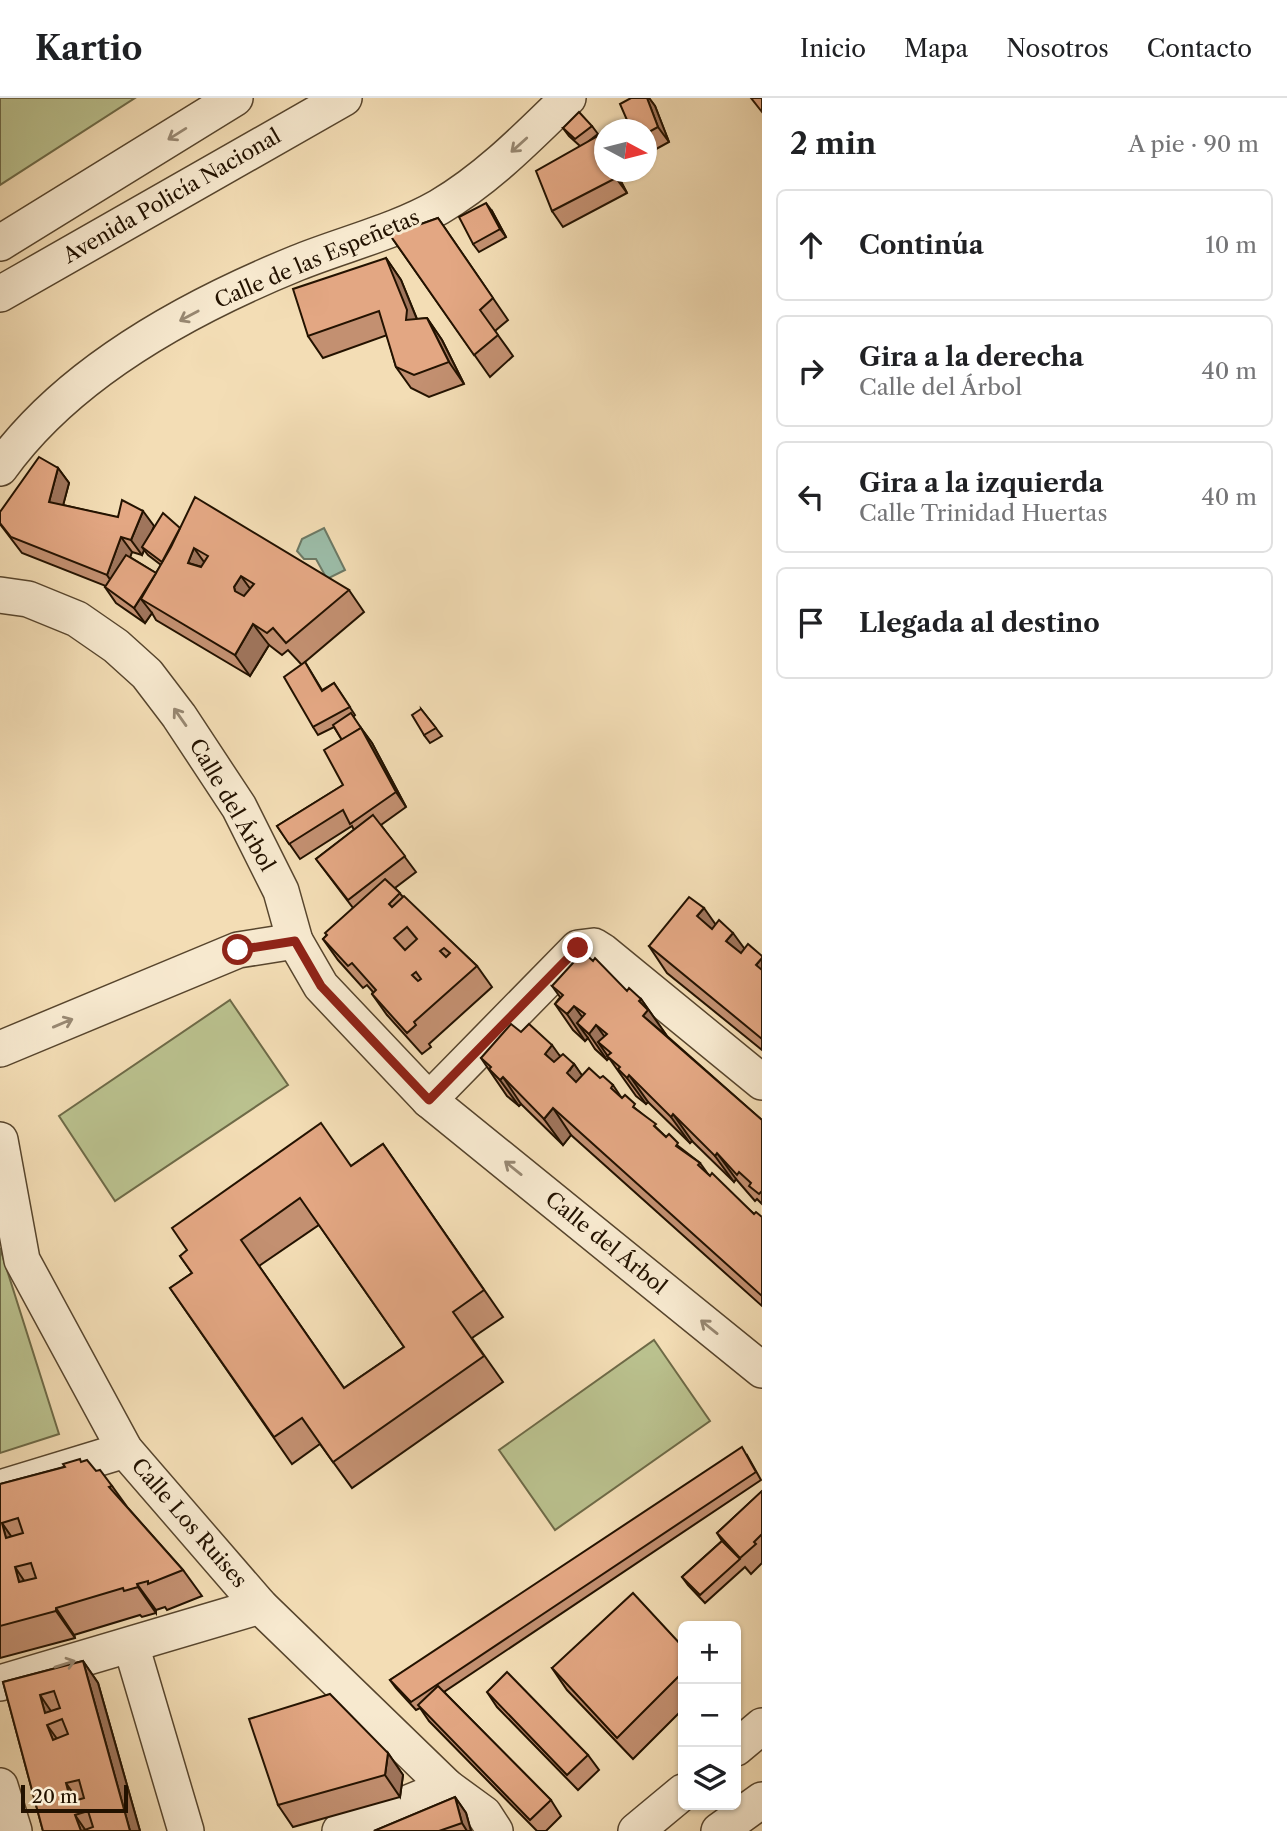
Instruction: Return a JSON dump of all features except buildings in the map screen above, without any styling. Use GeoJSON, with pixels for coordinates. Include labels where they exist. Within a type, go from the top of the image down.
{"type":"FeatureCollection","features":[{"type":"Feature","properties":{"kind":"street"},"geometry":{"type":"LineString","coordinates":[[0,243],[235,98]]}},
{"type":"Feature","properties":{"kind":"street","name":"Avenida Policía Nacional"},"geometry":{"type":"LineString","coordinates":[[0,294],[344,98]]}},
{"type":"Feature","properties":{"kind":"street","name":"Calle de las Espeñetas"},"geometry":{"type":"LineString","coordinates":[[0,468],[56,404],[98,371],[157,333],[230,294],[295,264],[404,224],[438,207],[483,176],[568,98]]}},
{"type":"Feature","properties":{"kind":"street","name":"Calle del Árbol"},"geometry":{"type":"LineString","coordinates":[[0,595],[28,599],[78,619],[116,646],[147,674],[179,716],[239,807],[281,891],[295,941],[321,986],[429,1100],[762,1370]]}},
{"type":"Feature","properties":{"kind":"street"},"geometry":{"type":"LineString","coordinates":[[0,1049],[238,950],[295,941]]}},
{"type":"Feature","properties":{"kind":"street"},"geometry":{"type":"LineString","coordinates":[[429,1100],[578,948],[587,946],[602,950],[762,1082]]}},
{"type":"Feature","properties":{"kind":"street","name":"Calle Los Ruises"},"geometry":{"type":"LineString","coordinates":[[0,1140],[22,1260],[125,1450],[260,1606],[447,1787],[484,1814],[495,1831]]}},
{"type":"Feature","properties":{"kind":"street"},"geometry":{"type":"LineString","coordinates":[[0,1488],[125,1450]]}},
{"type":"Feature","properties":{"kind":"street"},"geometry":{"type":"LineString","coordinates":[[0,1683],[260,1606]]}},
{"type":"Feature","properties":{"kind":"street"},"geometry":{"type":"LineString","coordinates":[[131,1644],[186,1831]]}},
{"type":"Feature","properties":{"kind":"street"},"geometry":{"type":"LineString","coordinates":[[737,1747],[762,1726]]}},
{"type":"Feature","properties":{"kind":"street"},"geometry":{"type":"LineString","coordinates":[[0,1786],[14,1831]]}},
{"type":"Feature","properties":{"kind":"street"},"geometry":{"type":"LineString","coordinates":[[340,1831],[447,1787]]}},
{"type":"Feature","properties":{"kind":"street"},"geometry":{"type":"LineString","coordinates":[[636,1831],[678,1796]]}},
{"type":"Feature","properties":{"kind":"shaded area"},"geometry":{"type":"Polygon","coordinates":[[[0,98],[135,98],[0,185],[0,98]]]}},
{"type":"Feature","properties":{"kind":"shaded area"},"geometry":{"type":"Polygon","coordinates":[[[324,528],[345,570],[327,579],[316,559],[304,559],[297,551],[302,539],[324,528]]]}},
{"type":"Feature","properties":{"kind":"shaded area"},"geometry":{"type":"Polygon","coordinates":[[[230,1000],[288,1085],[115,1201],[59,1116],[230,1000]]]}},
{"type":"Feature","properties":{"kind":"shaded area"},"geometry":{"type":"Polygon","coordinates":[[[0,1248],[59,1434],[0,1453],[0,1248]]]}},
{"type":"Feature","properties":{"kind":"shaded area"},"geometry":{"type":"Polygon","coordinates":[[[654,1340],[710,1421],[555,1530],[499,1450],[654,1340]]]}},
{"type":"Feature","properties":{"kind":"route"},"geometry":{"type":"LineString","coordinates":[[238,950],[295,941],[321,986],[429,1100],[578,948]]}}]}
